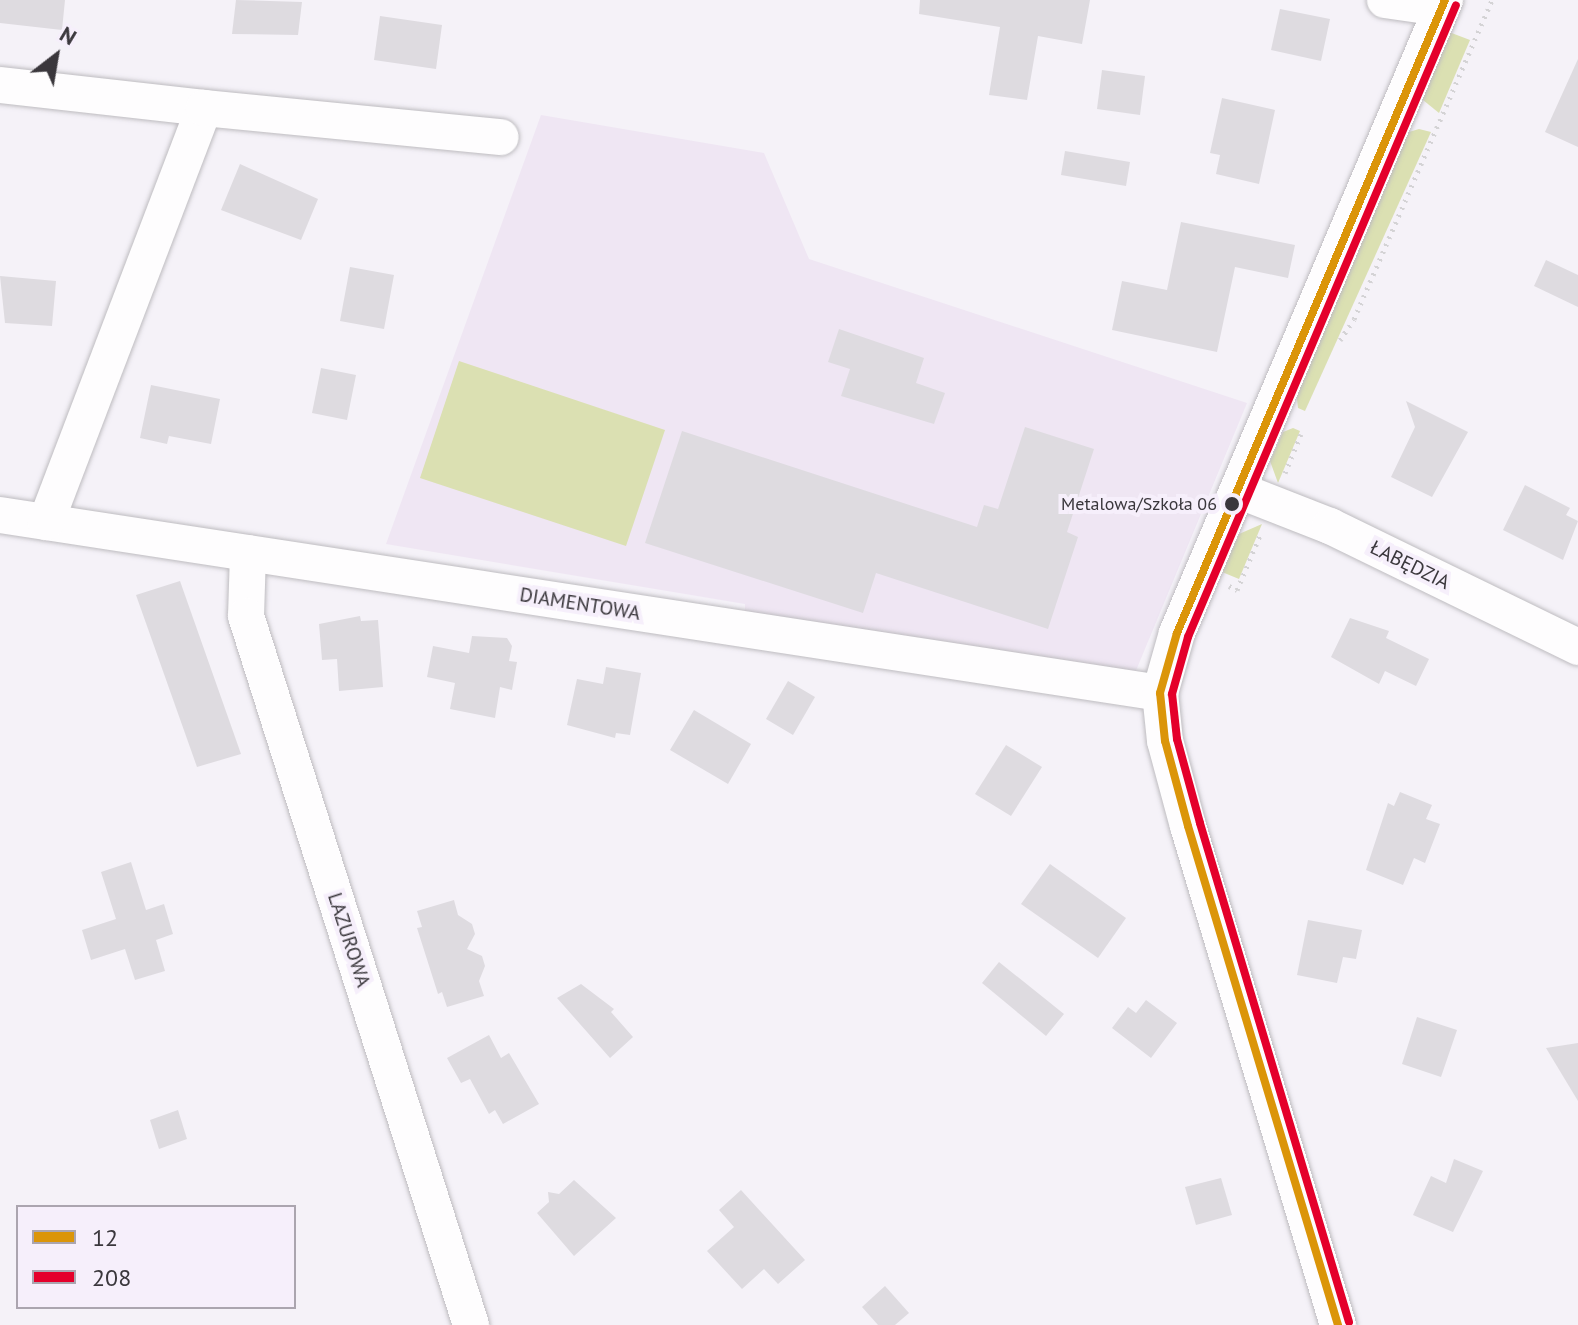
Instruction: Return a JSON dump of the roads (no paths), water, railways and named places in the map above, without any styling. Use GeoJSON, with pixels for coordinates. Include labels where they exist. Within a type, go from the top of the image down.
{"type":"FeatureCollection","features":[{"type":"Feature","properties":{"kind":"street"},"geometry":{"type":"LineString","coordinates":[[1338,1325],[1188,826],[1165,741],[1160,693],[1177,633],[1443,4],[1385,0]]}},
{"type":"Feature","properties":{"kind":"street"},"geometry":{"type":"LineString","coordinates":[[0,85],[501,137]]}},
{"type":"Feature","properties":{"kind":"street"},"geometry":{"type":"LineString","coordinates":[[46,522],[204,108]]}},
{"type":"Feature","properties":{"kind":"street","name":"ŁABĘDZIA"},"geometry":{"type":"LineString","coordinates":[[1238,490],[1330,526],[1578,647]]}},
{"type":"Feature","properties":{"kind":"street","name":"DIAMENTOWA"},"geometry":{"type":"LineString","coordinates":[[0,515],[1160,693]]}},
{"type":"Feature","properties":{"kind":"street","name":"LAZUROWA"},"geometry":{"type":"LineString","coordinates":[[248,553],[246,616],[471,1325]]}},
{"type":"Feature","properties":{"kind":"place","name":"Metalowa/Szkoła 06"},"geometry":{"type":"Point","coordinates":[1232,504]}}]}
